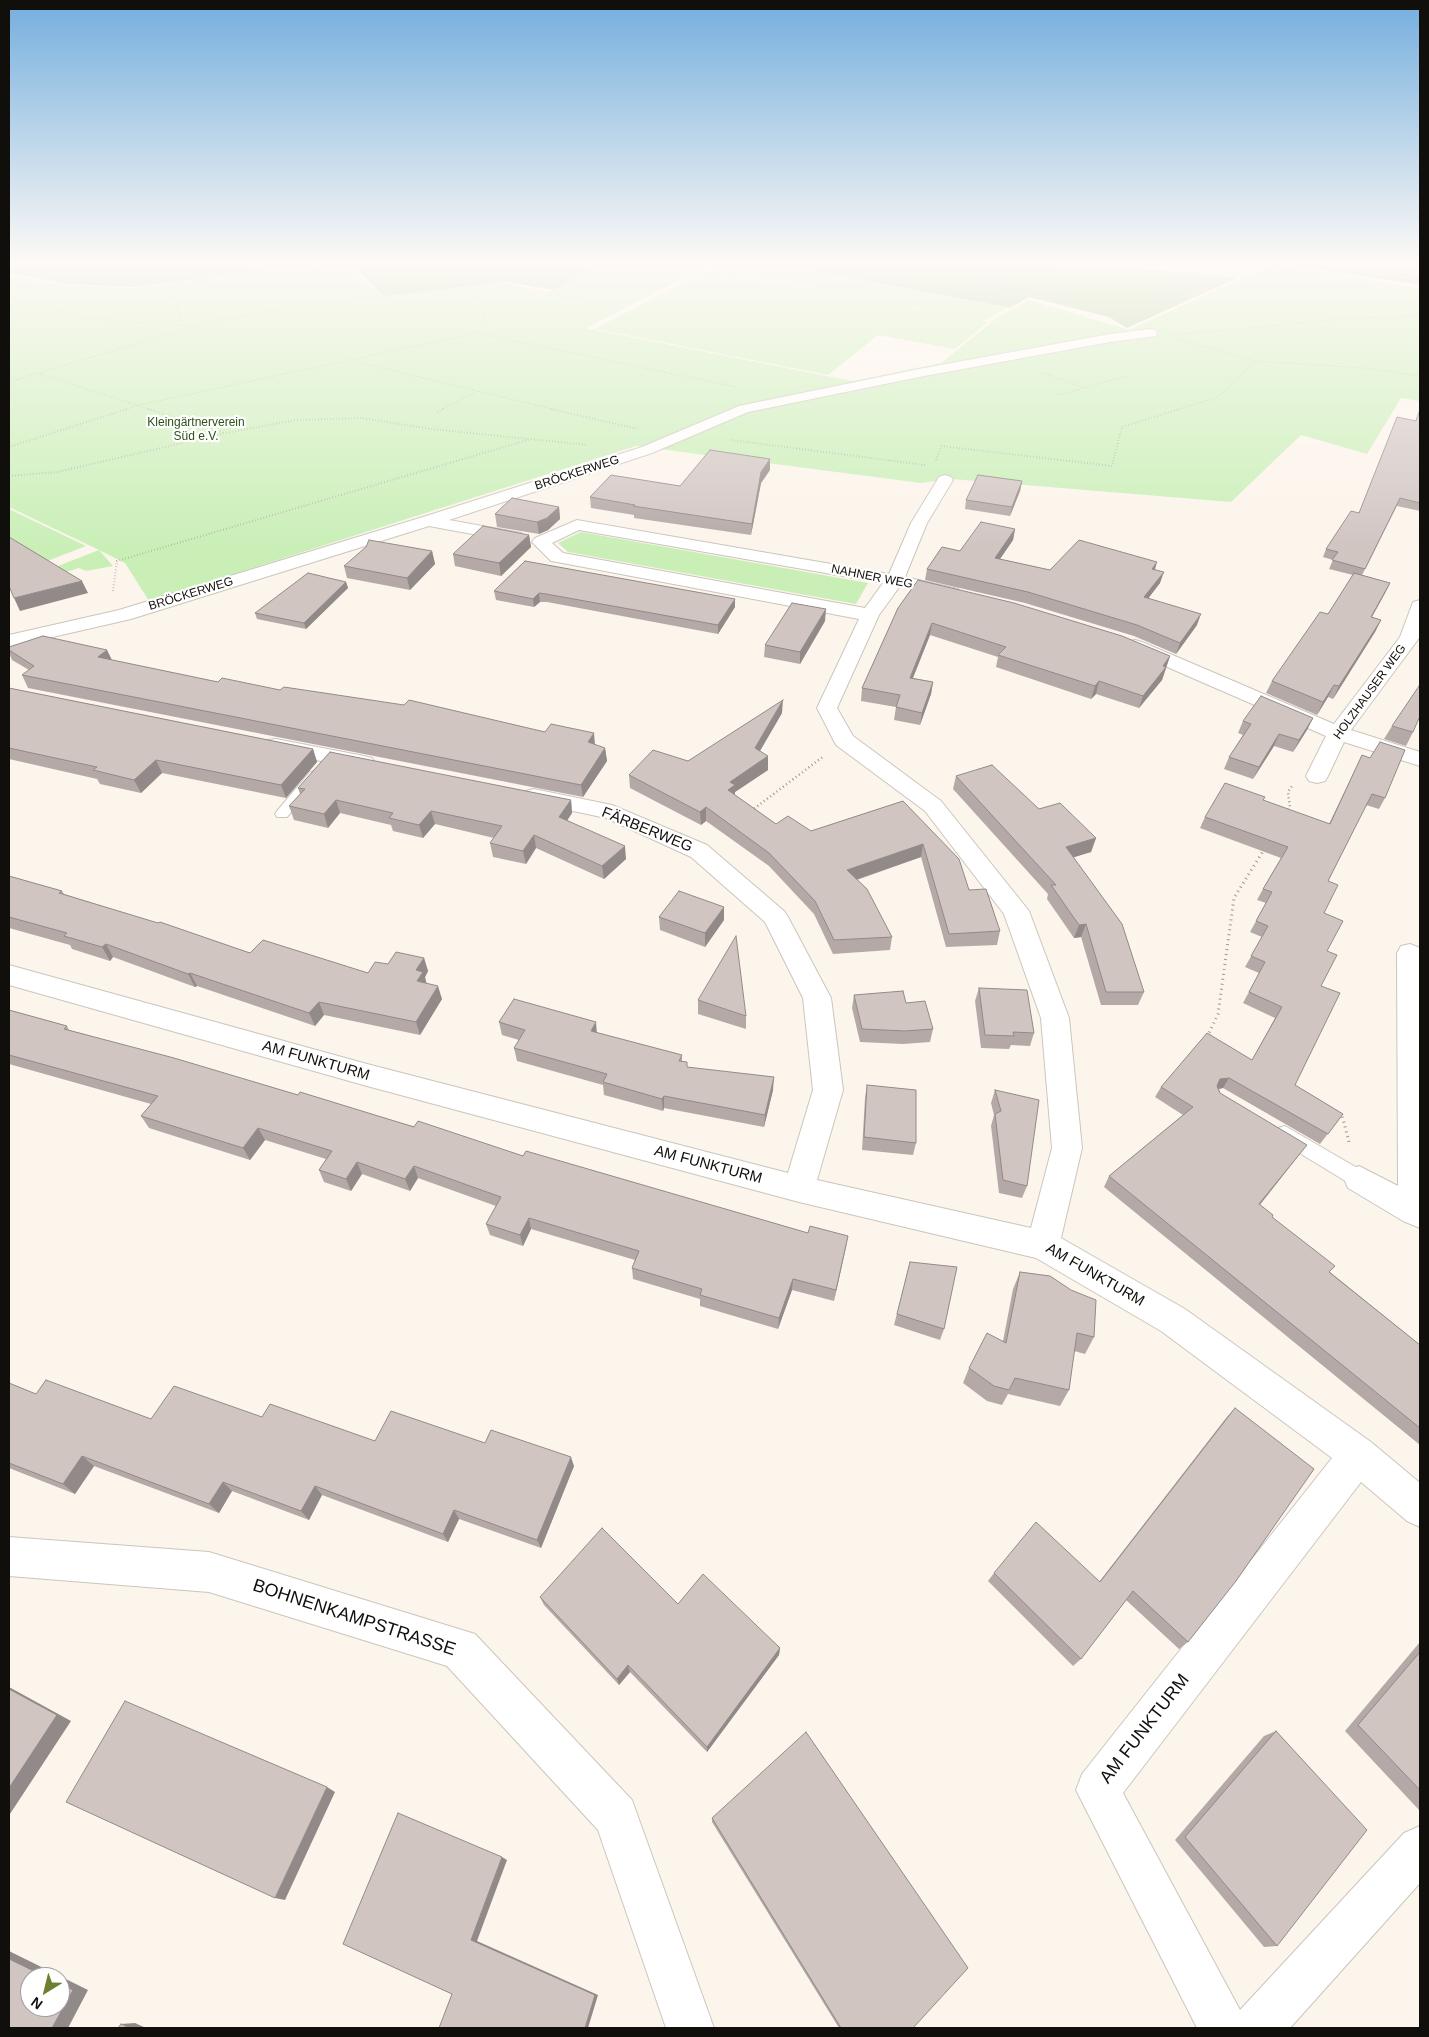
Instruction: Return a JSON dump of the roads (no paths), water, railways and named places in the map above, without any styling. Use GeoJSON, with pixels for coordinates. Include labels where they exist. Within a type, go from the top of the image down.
{"type":"FeatureCollection","features":[{"type":"Feature","properties":{"kind":"street","name":"BRÖCKERWEG"},"geometry":{"type":"LineString","coordinates":[[9,641],[124,615],[429,521],[647,450],[744,409],[999,358]]}},
{"type":"Feature","properties":{"kind":"street"},"geometry":{"type":"LineString","coordinates":[[939,473],[895,580],[870,615],[826,708],[844,740],[933,806],[1016,911],[1055,1018],[1067,1148],[1043,1245]]}},
{"type":"Feature","properties":{"kind":"street"},"geometry":{"type":"LineString","coordinates":[[429,521],[541,542],[557,558],[870,615]]}},
{"type":"Feature","properties":{"kind":"street","name":"NAHNER WEG"},"geometry":{"type":"LineString","coordinates":[[541,542],[577,525],[895,580],[970,598]]}},
{"type":"Feature","properties":{"kind":"street","name":"HOLZHAUSER WEG"},"geometry":{"type":"LineString","coordinates":[[1316,776],[1338,733],[1409,638],[1420,606]]}},
{"type":"Feature","properties":{"kind":"street"},"geometry":{"type":"LineString","coordinates":[[1117,639],[1338,733],[1420,759]]}},
{"type":"Feature","properties":{"kind":"street"},"geometry":{"type":"LineString","coordinates":[[253,740],[390,768]]}},
{"type":"Feature","properties":{"kind":"street","name":"FÄRBERWEG"},"geometry":{"type":"LineString","coordinates":[[515,793],[612,812],[699,851],[775,917],[817,998],[828,1090],[798,1189]]}},
{"type":"Feature","properties":{"kind":"street"},"geometry":{"type":"LineString","coordinates":[[1410,953],[1417,1212]]}},
{"type":"Feature","properties":{"kind":"street","name":"AM FUNKTURM"},"geometry":{"type":"LineString","coordinates":[[9,975],[377,1078],[798,1189],[1043,1245],[1173,1320],[1358,1455],[1420,1508]]}},
{"type":"Feature","properties":{"kind":"street"},"geometry":{"type":"LineString","coordinates":[[1359,1179],[1417,1212]]}},
{"type":"Feature","properties":{"kind":"street","name":"AM FUNKTURM"},"geometry":{"type":"LineString","coordinates":[[1224,2028],[1098,1790],[1358,1455]]}},
{"type":"Feature","properties":{"kind":"street","name":"BOHNENKAMPSTRASSE"},"geometry":{"type":"LineString","coordinates":[[9,1556],[209,1572],[460,1649],[616,1816],[690,2028]]}},
{"type":"Feature","properties":{"kind":"street"},"geometry":{"type":"LineString","coordinates":[[1258,2028],[1420,1849]]}},
{"type":"Feature","properties":{"kind":"lane"},"geometry":{"type":"LineString","coordinates":[[282,814],[332,756]]}},
{"type":"Feature","properties":{"kind":"lane"},"geometry":{"type":"LineString","coordinates":[[1265,1123],[1359,1179]]}},
{"type":"Feature","properties":{"kind":"park label","name":"Kleingärtnerverein Süd e.V."},"geometry":{"type":"Point","coordinates":[196,430]}}]}
